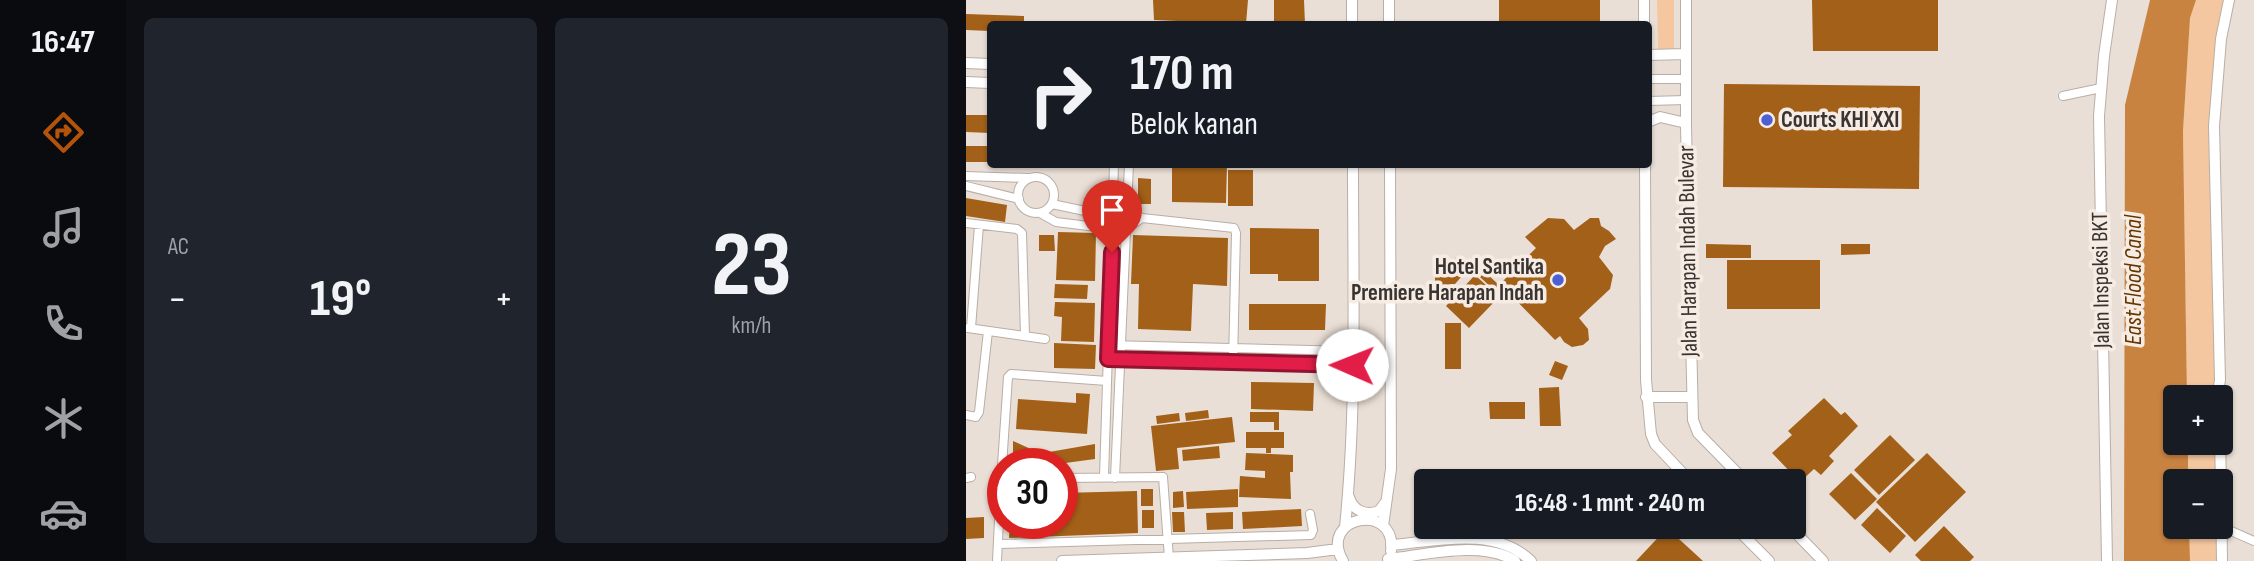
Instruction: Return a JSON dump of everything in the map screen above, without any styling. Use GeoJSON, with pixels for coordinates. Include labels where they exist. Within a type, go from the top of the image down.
{"type":"FeatureCollection","features":[{"type":"Feature","properties":{"kind":"street"},"geometry":{"type":"LineString","coordinates":[[1352,0],[1352,21]]}},
{"type":"Feature","properties":{"kind":"street"},"geometry":{"type":"LineString","coordinates":[[1389,0],[1389,21]]}},
{"type":"Feature","properties":{"kind":"street"},"geometry":{"type":"LineString","coordinates":[[1644,0],[1644,21]]}},
{"type":"Feature","properties":{"kind":"street","name":"Jalan Harapan Indah Bulevar"},"geometry":{"type":"LineString","coordinates":[[1686,0],[1687,397],[1698,433],[1733,469]]}},
{"type":"Feature","properties":{"kind":"street","name":"Jalan Inspeksi BKT"},"geometry":{"type":"LineString","coordinates":[[2107,561],[2099,116],[2112,0]]}},
{"type":"Feature","properties":{"kind":"street"},"geometry":{"type":"LineString","coordinates":[[2219,385],[2214,126],[2221,39],[2229,0]]}},
{"type":"Feature","properties":{"kind":"street"},"geometry":{"type":"LineString","coordinates":[[1652,55],[1686,54]]}},
{"type":"Feature","properties":{"kind":"street"},"geometry":{"type":"LineString","coordinates":[[966,63],[987,64]]}},
{"type":"Feature","properties":{"kind":"street"},"geometry":{"type":"LineString","coordinates":[[1652,79],[1686,79]]}},
{"type":"Feature","properties":{"kind":"street"},"geometry":{"type":"LineString","coordinates":[[966,82],[987,83]]}},
{"type":"Feature","properties":{"kind":"street"},"geometry":{"type":"LineString","coordinates":[[2063,96],[2101,88]]}},
{"type":"Feature","properties":{"kind":"street"},"geometry":{"type":"LineString","coordinates":[[1652,101],[1686,100]]}},
{"type":"Feature","properties":{"kind":"street"},"geometry":{"type":"LineString","coordinates":[[1652,120],[1660,117],[1686,123]]}},
{"type":"Feature","properties":{"kind":"street"},"geometry":{"type":"LineString","coordinates":[[1104,477],[1114,168]]}},
{"type":"Feature","properties":{"kind":"street"},"geometry":{"type":"LineString","coordinates":[[1115,478],[1129,168]]}},
{"type":"Feature","properties":{"kind":"street"},"geometry":{"type":"LineString","coordinates":[[1342,561],[1338,549],[1339,537],[1345,527],[1348,493],[1352,365],[1353,168]]}},
{"type":"Feature","properties":{"kind":"street"},"geometry":{"type":"LineString","coordinates":[[1383,526],[1391,469],[1390,168]]}},
{"type":"Feature","properties":{"kind":"street","name":"Jalan Harapan Indah Bulevar"},"geometry":{"type":"LineString","coordinates":[[1644,168],[1646,397],[1655,444],[1679,469]]}},
{"type":"Feature","properties":{"kind":"street"},"geometry":{"type":"LineString","coordinates":[[966,176],[1044,179],[1054,190],[1052,204],[1040,213]]}},
{"type":"Feature","properties":{"kind":"street"},"geometry":{"type":"LineString","coordinates":[[1031,178],[1021,186],[1019,199],[1027,211],[1040,213],[1056,222],[1126,229],[1142,218]]}},
{"type":"Feature","properties":{"kind":"street"},"geometry":{"type":"LineString","coordinates":[[966,186],[1019,199]]}},
{"type":"Feature","properties":{"kind":"street"},"geometry":{"type":"LineString","coordinates":[[1052,204],[1074,209],[1127,211],[1142,218],[1236,230],[1233,362]]}},
{"type":"Feature","properties":{"kind":"street"},"geometry":{"type":"LineString","coordinates":[[966,223],[1017,229],[1022,233],[1026,335]]}},
{"type":"Feature","properties":{"kind":"street"},"geometry":{"type":"LineString","coordinates":[[979,225],[968,328],[1045,339]]}},
{"type":"Feature","properties":{"kind":"street"},"geometry":{"type":"LineString","coordinates":[[966,415],[976,416],[979,412],[988,331]]}},
{"type":"Feature","properties":{"kind":"street"},"geometry":{"type":"LineString","coordinates":[[1108,345],[1352,351]]}},
{"type":"Feature","properties":{"kind":"street"},"geometry":{"type":"LineString","coordinates":[[1108,359],[1352,365]]}},
{"type":"Feature","properties":{"kind":"street"},"geometry":{"type":"LineString","coordinates":[[1004,448],[1008,377],[1011,374],[1107,381]]}},
{"type":"Feature","properties":{"kind":"street"},"geometry":{"type":"LineString","coordinates":[[1646,397],[1687,397]]}},
{"type":"Feature","properties":{"kind":"street"},"geometry":{"type":"LineString","coordinates":[[1078,478],[1163,477],[1169,558]]}},
{"type":"Feature","properties":{"kind":"street"},"geometry":{"type":"LineString","coordinates":[[1348,493],[1355,509],[1365,513],[1379,510],[1388,500]]}},
{"type":"Feature","properties":{"kind":"street"},"geometry":{"type":"LineString","coordinates":[[999,544],[1311,536],[1313,530],[1310,514]]}},
{"type":"Feature","properties":{"kind":"street"},"geometry":{"type":"LineString","coordinates":[[1345,527],[1361,519],[1373,520],[1383,526],[1391,545],[1387,560],[1468,551],[1502,553],[1515,561]]}},
{"type":"Feature","properties":{"kind":"street"},"geometry":{"type":"LineString","coordinates":[[2233,532],[2254,541]]}},
{"type":"Feature","properties":{"kind":"street"},"geometry":{"type":"LineString","coordinates":[[997,561],[999,539]]}},
{"type":"Feature","properties":{"kind":"street"},"geometry":{"type":"LineString","coordinates":[[1391,545],[1487,539],[1514,547],[1531,561]]}},
{"type":"Feature","properties":{"kind":"street"},"geometry":{"type":"LineString","coordinates":[[1747,539],[1769,561]]}},
{"type":"Feature","properties":{"kind":"street"},"geometry":{"type":"LineString","coordinates":[[1801,539],[1820,560]]}},
{"type":"Feature","properties":{"kind":"street"},"geometry":{"type":"LineString","coordinates":[[2222,539],[2222,561]]}},
{"type":"Feature","properties":{"kind":"street"},"geometry":{"type":"LineString","coordinates":[[1156,540],[1157,558]]}},
{"type":"Feature","properties":{"kind":"street"},"geometry":{"type":"LineString","coordinates":[[1062,561],[1307,553],[1338,549]]}},
{"type":"Feature","properties":{"kind":"shaded area"},"geometry":{"type":"Polygon","coordinates":[[[1657,0],[1674,0],[1674,49],[1667,51],[1658,49],[1657,0]]]}},
{"type":"Feature","properties":{"kind":"shaded area"},"geometry":{"type":"Polygon","coordinates":[[[2196,0],[2229,0],[2216,90],[2217,385],[2187,385],[2183,131],[2190,18],[2196,0]]]}},
{"type":"Feature","properties":{"kind":"shaded area"},"geometry":{"type":"Polygon","coordinates":[[[2188,455],[2220,455],[2221,469],[2188,469],[2188,455]]]}},
{"type":"Feature","properties":{"kind":"shaded area"},"geometry":{"type":"Polygon","coordinates":[[[2189,539],[2221,539],[2222,561],[2190,561],[2189,539]]]}},
{"type":"Feature","properties":{"kind":"water","name":"East Flood Canal"},"geometry":{"type":"Polygon","coordinates":[[[2150,0],[2196,0],[2190,18],[2183,131],[2187,385],[2163,385],[2163,455],[2188,455],[2188,469],[2163,469],[2163,539],[2189,539],[2190,561],[2124,561],[2125,105],[2150,0]]]}},
{"type":"Feature","properties":{"kind":"building"},"geometry":{"type":"Polygon","coordinates":[[[1153,0],[1248,0],[1246,21],[1154,20],[1153,0]]]}},
{"type":"Feature","properties":{"kind":"building"},"geometry":{"type":"Polygon","coordinates":[[[1274,0],[1304,0],[1305,21],[1274,21],[1274,0]]]}},
{"type":"Feature","properties":{"kind":"building"},"geometry":{"type":"Polygon","coordinates":[[[1499,0],[1600,0],[1600,21],[1499,21],[1499,0]]]}},
{"type":"Feature","properties":{"kind":"building"},"geometry":{"type":"Polygon","coordinates":[[[1812,0],[1938,0],[1938,51],[1813,51],[1812,0]]]}},
{"type":"Feature","properties":{"kind":"building"},"geometry":{"type":"Polygon","coordinates":[[[966,14],[1024,16],[1024,21],[987,21],[987,31],[966,30],[966,14]]]}},
{"type":"Feature","properties":{"kind":"building"},"geometry":{"type":"Polygon","coordinates":[[[1724,84],[1920,86],[1919,189],[1723,187],[1724,84]]]}},
{"type":"Feature","properties":{"kind":"building"},"geometry":{"type":"Polygon","coordinates":[[[966,115],[987,115],[987,133],[966,132],[966,115]]]}},
{"type":"Feature","properties":{"kind":"building"},"geometry":{"type":"Polygon","coordinates":[[[966,146],[987,146],[987,162],[966,162],[966,146]]]}},
{"type":"Feature","properties":{"kind":"building"},"geometry":{"type":"Polygon","coordinates":[[[1172,168],[1227,168],[1226,203],[1172,202],[1172,168]]]}},
{"type":"Feature","properties":{"kind":"building"},"geometry":{"type":"Polygon","coordinates":[[[1228,170],[1253,170],[1253,206],[1228,206],[1228,170]]]}},
{"type":"Feature","properties":{"kind":"building"},"geometry":{"type":"Polygon","coordinates":[[[1138,178],[1151,179],[1151,204],[1138,204],[1138,178]]]}},
{"type":"Feature","properties":{"kind":"building"},"geometry":{"type":"Polygon","coordinates":[[[966,198],[1007,205],[1005,222],[966,216],[966,198]]]}},
{"type":"Feature","properties":{"kind":"building","name":"Hotel Santika Premiere Harapan Indah"},"geometry":{"type":"Polygon","coordinates":[[[1548,218],[1564,219],[1574,230],[1590,218],[1599,218],[1601,226],[1616,239],[1605,246],[1599,257],[1613,275],[1610,289],[1579,318],[1588,329],[1589,340],[1583,345],[1572,347],[1560,336],[1555,340],[1500,284],[1536,248],[1525,237],[1548,218]]]}},
{"type":"Feature","properties":{"kind":"building"},"geometry":{"type":"Polygon","coordinates":[[[1250,228],[1319,229],[1319,281],[1278,281],[1278,274],[1250,274],[1250,228]]]}},
{"type":"Feature","properties":{"kind":"building"},"geometry":{"type":"Polygon","coordinates":[[[1058,232],[1096,233],[1095,281],[1056,280],[1058,232]]]}},
{"type":"Feature","properties":{"kind":"building"},"geometry":{"type":"Polygon","coordinates":[[[1039,235],[1054,235],[1055,251],[1039,251],[1039,235]]]}},
{"type":"Feature","properties":{"kind":"building"},"geometry":{"type":"Polygon","coordinates":[[[1133,235],[1228,238],[1227,286],[1193,284],[1191,331],[1138,329],[1139,284],[1131,284],[1133,235]]]}},
{"type":"Feature","properties":{"kind":"building"},"geometry":{"type":"Polygon","coordinates":[[[1706,244],[1751,245],[1751,258],[1706,258],[1706,244]]]}},
{"type":"Feature","properties":{"kind":"building"},"geometry":{"type":"Polygon","coordinates":[[[1841,244],[1870,244],[1870,254],[1841,255],[1841,244]]]}},
{"type":"Feature","properties":{"kind":"building"},"geometry":{"type":"Polygon","coordinates":[[[1457,257],[1469,268],[1455,284],[1435,285],[1435,269],[1447,269],[1457,257]]]}},
{"type":"Feature","properties":{"kind":"building"},"geometry":{"type":"Polygon","coordinates":[[[1727,260],[1820,260],[1820,309],[1727,309],[1727,260]]]}},
{"type":"Feature","properties":{"kind":"building"},"geometry":{"type":"Polygon","coordinates":[[[1485,272],[1500,286],[1495,291],[1480,277],[1485,272]]]}},
{"type":"Feature","properties":{"kind":"building"},"geometry":{"type":"Polygon","coordinates":[[[1475,275],[1499,297],[1469,328],[1446,306],[1475,275]]]}},
{"type":"Feature","properties":{"kind":"building"},"geometry":{"type":"Polygon","coordinates":[[[1055,284],[1088,285],[1087,299],[1054,298],[1055,284]]]}},
{"type":"Feature","properties":{"kind":"building"},"geometry":{"type":"Polygon","coordinates":[[[1055,302],[1095,303],[1094,342],[1061,341],[1062,317],[1054,316],[1055,302]]]}},
{"type":"Feature","properties":{"kind":"building"},"geometry":{"type":"Polygon","coordinates":[[[1249,304],[1326,304],[1325,330],[1249,330],[1249,304]]]}},
{"type":"Feature","properties":{"kind":"building"},"geometry":{"type":"Polygon","coordinates":[[[1445,323],[1461,323],[1461,369],[1445,369],[1445,323]]]}},
{"type":"Feature","properties":{"kind":"building"},"geometry":{"type":"Polygon","coordinates":[[[1054,343],[1096,345],[1095,369],[1054,368],[1054,343]]]}},
{"type":"Feature","properties":{"kind":"building"},"geometry":{"type":"Polygon","coordinates":[[[1555,361],[1568,366],[1562,380],[1549,375],[1555,361]]]}},
{"type":"Feature","properties":{"kind":"building"},"geometry":{"type":"Polygon","coordinates":[[[1251,382],[1314,383],[1313,411],[1251,409],[1251,382]]]}},
{"type":"Feature","properties":{"kind":"building"},"geometry":{"type":"Polygon","coordinates":[[[1559,387],[1561,426],[1540,426],[1539,388],[1559,387]]]}},
{"type":"Feature","properties":{"kind":"building"},"geometry":{"type":"Polygon","coordinates":[[[1076,393],[1090,394],[1087,434],[1016,429],[1018,399],[1076,403],[1076,393]]]}},
{"type":"Feature","properties":{"kind":"building"},"geometry":{"type":"Polygon","coordinates":[[[1824,398],[1841,415],[1845,412],[1858,426],[1829,456],[1834,461],[1821,475],[1814,469],[1806,476],[1806,469],[1787,469],[1772,453],[1792,435],[1788,431],[1824,398]]]}},
{"type":"Feature","properties":{"kind":"building"},"geometry":{"type":"Polygon","coordinates":[[[1489,402],[1525,402],[1525,419],[1490,419],[1489,402]]]}},
{"type":"Feature","properties":{"kind":"building"},"geometry":{"type":"Polygon","coordinates":[[[1208,410],[1209,418],[1186,421],[1185,413],[1208,410]]]}},
{"type":"Feature","properties":{"kind":"building"},"geometry":{"type":"Polygon","coordinates":[[[1250,412],[1279,412],[1279,430],[1274,430],[1274,422],[1250,422],[1250,412]]]}},
{"type":"Feature","properties":{"kind":"building"},"geometry":{"type":"Polygon","coordinates":[[[1179,413],[1180,421],[1157,424],[1156,416],[1179,413]]]}},
{"type":"Feature","properties":{"kind":"building"},"geometry":{"type":"Polygon","coordinates":[[[1232,417],[1235,442],[1177,448],[1179,469],[1156,471],[1151,426],[1232,417]]]}},
{"type":"Feature","properties":{"kind":"building"},"geometry":{"type":"Polygon","coordinates":[[[1246,432],[1284,432],[1284,448],[1271,448],[1271,453],[1266,453],[1266,448],[1246,448],[1246,432]]]}},
{"type":"Feature","properties":{"kind":"building"},"geometry":{"type":"Polygon","coordinates":[[[1890,435],[1915,460],[1879,495],[1854,470],[1890,435]]]}},
{"type":"Feature","properties":{"kind":"building"},"geometry":{"type":"Polygon","coordinates":[[[1013,441],[1028,448],[1013,448],[1013,441]]]}},
{"type":"Feature","properties":{"kind":"building"},"geometry":{"type":"Polygon","coordinates":[[[1095,444],[1095,459],[1078,461],[1078,448],[1072,448],[1095,444]]]}},
{"type":"Feature","properties":{"kind":"building"},"geometry":{"type":"Polygon","coordinates":[[[1219,446],[1220,458],[1183,461],[1182,450],[1219,446]]]}},
{"type":"Feature","properties":{"kind":"building"},"geometry":{"type":"Polygon","coordinates":[[[1246,453],[1293,455],[1293,472],[1290,472],[1291,499],[1239,497],[1240,476],[1265,478],[1265,471],[1245,470],[1246,453]]]}},
{"type":"Feature","properties":{"kind":"building"},"geometry":{"type":"Polygon","coordinates":[[[1927,453],[1966,492],[1915,542],[1876,502],[1927,453]]]}},
{"type":"Feature","properties":{"kind":"building"},"geometry":{"type":"Polygon","coordinates":[[[1851,473],[1877,499],[1855,520],[1829,494],[1851,473]]]}},
{"type":"Feature","properties":{"kind":"building"},"geometry":{"type":"Polygon","coordinates":[[[1141,489],[1153,489],[1153,506],[1141,506],[1141,489]]]}},
{"type":"Feature","properties":{"kind":"building"},"geometry":{"type":"Polygon","coordinates":[[[1238,489],[1238,507],[1187,509],[1186,492],[1238,489]]]}},
{"type":"Feature","properties":{"kind":"building"},"geometry":{"type":"Polygon","coordinates":[[[1137,491],[1138,533],[1078,535],[1078,493],[1137,491]]]}},
{"type":"Feature","properties":{"kind":"building"},"geometry":{"type":"Polygon","coordinates":[[[1183,491],[1184,507],[1173,508],[1173,492],[1183,491]]]}},
{"type":"Feature","properties":{"kind":"building"},"geometry":{"type":"Polygon","coordinates":[[[1877,508],[1906,536],[1890,553],[1861,525],[1877,508]]]}},
{"type":"Feature","properties":{"kind":"building"},"geometry":{"type":"Polygon","coordinates":[[[1301,509],[1302,526],[1243,529],[1242,512],[1301,509]]]}},
{"type":"Feature","properties":{"kind":"building"},"geometry":{"type":"Polygon","coordinates":[[[1142,510],[1154,510],[1154,528],[1142,528],[1142,510]]]}},
{"type":"Feature","properties":{"kind":"building"},"geometry":{"type":"Polygon","coordinates":[[[1172,512],[1184,512],[1185,532],[1173,532],[1172,512]]]}},
{"type":"Feature","properties":{"kind":"building"},"geometry":{"type":"Polygon","coordinates":[[[1233,512],[1233,529],[1207,530],[1206,513],[1233,512]]]}},
{"type":"Feature","properties":{"kind":"building"},"geometry":{"type":"Polygon","coordinates":[[[984,517],[984,538],[966,539],[966,518],[984,517]]]}},
{"type":"Feature","properties":{"kind":"building"},"geometry":{"type":"Polygon","coordinates":[[[1944,526],[1974,557],[1970,561],[1921,561],[1915,555],[1944,526]]]}},
{"type":"Feature","properties":{"kind":"building"},"geometry":{"type":"Polygon","coordinates":[[[1657,539],[1679,539],[1703,561],[1636,561],[1657,539]]]}},
{"type":"Feature","properties":{"kind":"place","name":"Courts KHI XXI"},"geometry":{"type":"Point","coordinates":[1767,120]}},
{"type":"Feature","properties":{"kind":"place","name":"Hotel Santika Premiere Harapan Indah"},"geometry":{"type":"Point","coordinates":[1558,280]}},
{"type":"Feature","properties":{"kind":"route"},"geometry":{"type":"LineString","coordinates":[[1112,252],[1108,359],[1352,365]]}}]}
